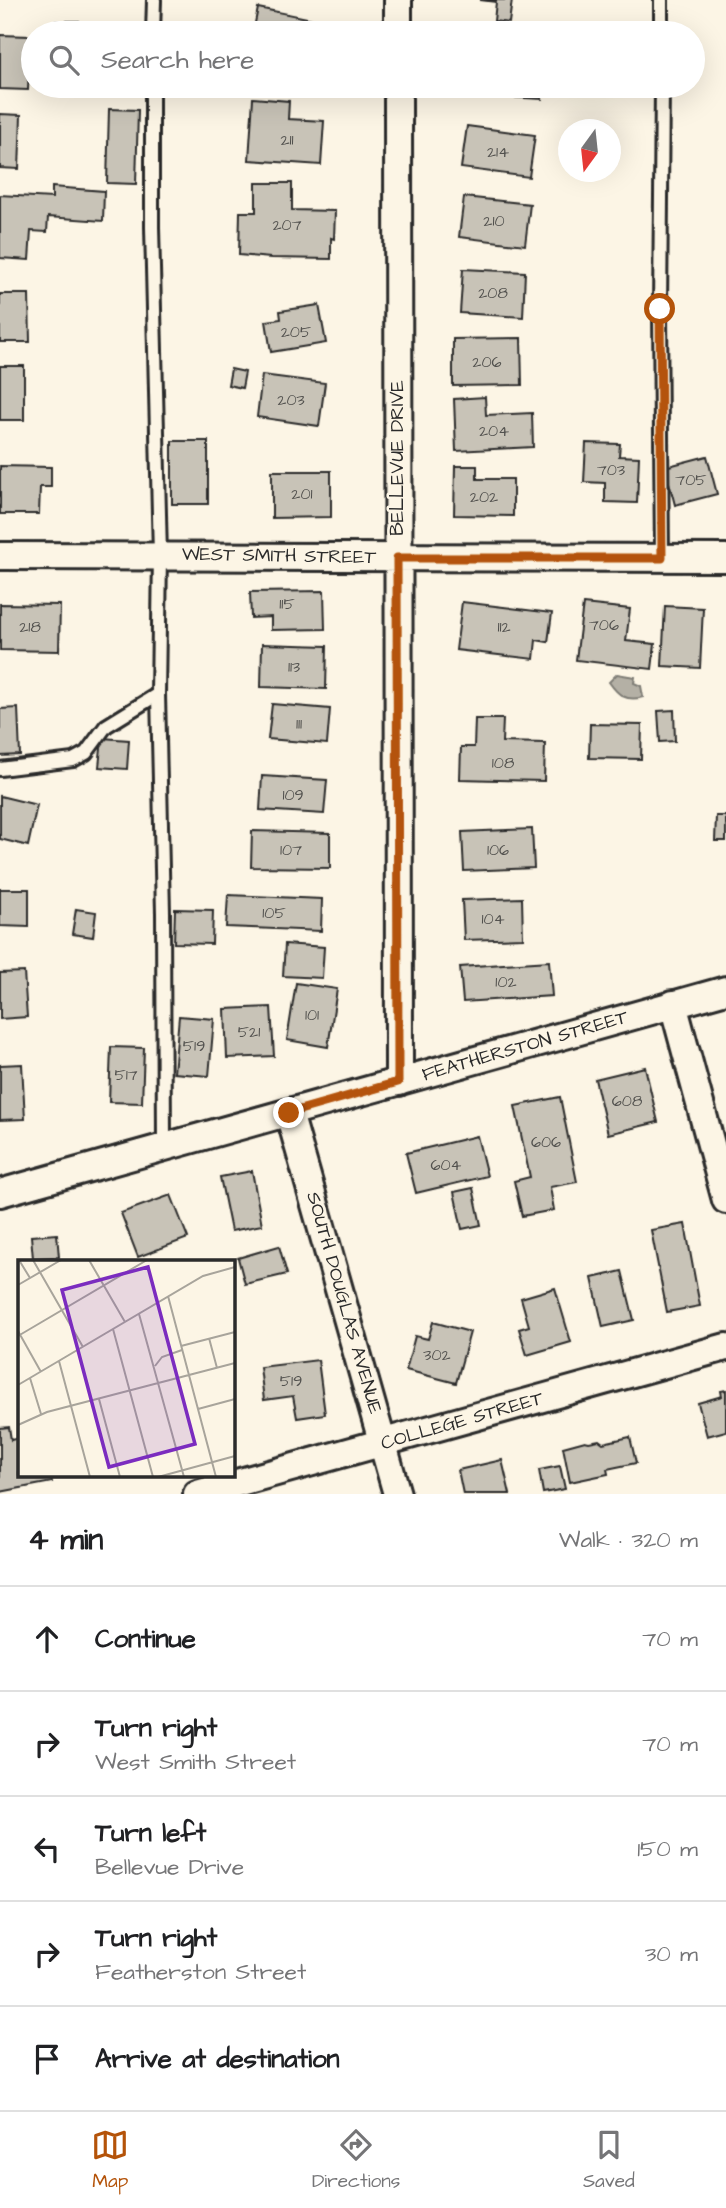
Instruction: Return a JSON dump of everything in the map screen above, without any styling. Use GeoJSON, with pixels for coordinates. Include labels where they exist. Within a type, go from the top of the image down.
{"type":"FeatureCollection","features":[{"type":"Feature","properties":{"kind":"street"},"geometry":{"type":"LineString","coordinates":[[398,0],[398,21]]}},
{"type":"Feature","properties":{"kind":"street","name":"BELLEVUE DRIVE"},"geometry":{"type":"LineString","coordinates":[[398,98],[398,1082]]}},
{"type":"Feature","properties":{"kind":"street","name":"WEST SMITH STREET"},"geometry":{"type":"LineString","coordinates":[[0,556],[726,558]]}},
{"type":"Feature","properties":{"kind":"street","name":"FEATHERSTON STREET"},"geometry":{"type":"LineString","coordinates":[[0,1193],[726,990]]}},
{"type":"Feature","properties":{"kind":"street"},"geometry":{"type":"LineString","coordinates":[[673,1004],[726,1200]]}},
{"type":"Feature","properties":{"kind":"street","name":"SOUTH DOUGLAS AVENUE"},"geometry":{"type":"LineString","coordinates":[[289,1113],[397,1494]]}},
{"type":"Feature","properties":{"kind":"street","name":"COLLEGE STREET"},"geometry":{"type":"LineString","coordinates":[[197,1494],[726,1347]]}},
{"type":"Feature","properties":{"kind":"lane"},"geometry":{"type":"LineString","coordinates":[[153,21],[154,0]]}},
{"type":"Feature","properties":{"kind":"lane"},"geometry":{"type":"LineString","coordinates":[[661,0],[661,21]]}},
{"type":"Feature","properties":{"kind":"lane"},"geometry":{"type":"LineString","coordinates":[[152,98],[152,227],[160,555],[158,694],[164,1147]]}},
{"type":"Feature","properties":{"kind":"lane"},"geometry":{"type":"LineString","coordinates":[[662,98],[662,558]]}},
{"type":"Feature","properties":{"kind":"lane"},"geometry":{"type":"LineString","coordinates":[[0,769],[73,760],[86,753],[106,726],[158,694]]}},
{"type":"Feature","properties":{"kind":"shaded area"},"geometry":{"type":"Polygon","coordinates":[[[617,674],[635,677],[634,683],[641,686],[643,697],[632,699],[619,694],[609,682],[617,674]]]}},
{"type":"Feature","properties":{"kind":"building"},"geometry":{"type":"Polygon","coordinates":[[[480,0],[512,0],[509,21],[494,21],[496,2],[480,0]]]}},
{"type":"Feature","properties":{"kind":"building"},"geometry":{"type":"Polygon","coordinates":[[[258,8],[322,21],[255,21],[258,8]]]}},
{"type":"Feature","properties":{"kind":"building"},"geometry":{"type":"Polygon","coordinates":[[[0,35],[21,36],[21,90],[0,89],[0,35]]]}},
{"type":"Feature","properties":{"kind":"building"},"geometry":{"type":"Polygon","coordinates":[[[253,98],[289,101],[288,119],[324,121],[321,165],[249,160],[253,98]]]}},
{"type":"Feature","properties":{"kind":"building"},"geometry":{"type":"Polygon","coordinates":[[[109,109],[138,110],[136,184],[107,183],[109,109]]]}},
{"type":"Feature","properties":{"kind":"building"},"geometry":{"type":"Polygon","coordinates":[[[0,114],[21,115],[19,169],[0,168],[0,114]]]}},
{"type":"Feature","properties":{"kind":"building"},"geometry":{"type":"Polygon","coordinates":[[[467,126],[535,135],[529,177],[461,168],[467,126]]]}},
{"type":"Feature","properties":{"kind":"building"},"geometry":{"type":"Polygon","coordinates":[[[256,183],[292,183],[292,210],[335,211],[331,259],[239,255],[240,212],[256,212],[256,183]]]}},
{"type":"Feature","properties":{"kind":"building"},"geometry":{"type":"Polygon","coordinates":[[[52,187],[104,191],[103,221],[48,217],[47,232],[31,231],[29,260],[0,258],[0,195],[52,198],[52,187]]]}},
{"type":"Feature","properties":{"kind":"building"},"geometry":{"type":"Polygon","coordinates":[[[464,197],[530,204],[525,245],[459,237],[464,197]]]}},
{"type":"Feature","properties":{"kind":"building"},"geometry":{"type":"Polygon","coordinates":[[[463,269],[525,272],[523,317],[460,313],[463,269]]]}},
{"type":"Feature","properties":{"kind":"building"},"geometry":{"type":"Polygon","coordinates":[[[0,294],[29,294],[30,342],[0,342],[0,294]]]}},
{"type":"Feature","properties":{"kind":"building"},"geometry":{"type":"Polygon","coordinates":[[[319,305],[326,343],[271,352],[266,321],[281,319],[280,311],[319,305]]]}},
{"type":"Feature","properties":{"kind":"building"},"geometry":{"type":"Polygon","coordinates":[[[521,338],[522,385],[453,386],[453,339],[521,338]]]}},
{"type":"Feature","properties":{"kind":"building"},"geometry":{"type":"Polygon","coordinates":[[[0,366],[24,366],[24,420],[0,420],[0,366]]]}},
{"type":"Feature","properties":{"kind":"building"},"geometry":{"type":"Polygon","coordinates":[[[231,369],[245,372],[242,388],[228,385],[231,369]]]}},
{"type":"Feature","properties":{"kind":"building"},"geometry":{"type":"Polygon","coordinates":[[[262,375],[325,383],[319,426],[257,417],[262,375]]]}},
{"type":"Feature","properties":{"kind":"building"},"geometry":{"type":"Polygon","coordinates":[[[485,397],[486,415],[532,413],[533,447],[456,451],[454,399],[485,397]]]}},
{"type":"Feature","properties":{"kind":"building"},"geometry":{"type":"Polygon","coordinates":[[[172,441],[208,441],[208,504],[172,504],[172,441]]]}},
{"type":"Feature","properties":{"kind":"building"},"geometry":{"type":"Polygon","coordinates":[[[586,443],[620,444],[619,456],[639,457],[637,503],[605,502],[605,483],[584,482],[586,443]]]}},
{"type":"Feature","properties":{"kind":"building"},"geometry":{"type":"Polygon","coordinates":[[[707,456],[717,494],[675,505],[665,467],[707,456]]]}},
{"type":"Feature","properties":{"kind":"building"},"geometry":{"type":"Polygon","coordinates":[[[0,466],[51,467],[51,487],[40,487],[39,514],[0,514],[0,466]]]}},
{"type":"Feature","properties":{"kind":"building"},"geometry":{"type":"Polygon","coordinates":[[[455,466],[477,466],[477,479],[513,479],[513,516],[454,515],[455,466]]]}},
{"type":"Feature","properties":{"kind":"building"},"geometry":{"type":"Polygon","coordinates":[[[272,471],[331,471],[331,517],[272,518],[272,471]]]}},
{"type":"Feature","properties":{"kind":"building"},"geometry":{"type":"Polygon","coordinates":[[[324,591],[325,629],[271,630],[271,617],[251,618],[250,592],[324,591]]]}},
{"type":"Feature","properties":{"kind":"building"},"geometry":{"type":"Polygon","coordinates":[[[462,602],[552,613],[548,642],[536,640],[534,659],[456,650],[462,602]]]}},
{"type":"Feature","properties":{"kind":"building"},"geometry":{"type":"Polygon","coordinates":[[[0,604],[60,605],[59,651],[0,650],[0,604]]]}},
{"type":"Feature","properties":{"kind":"building"},"geometry":{"type":"Polygon","coordinates":[[[583,604],[630,609],[626,641],[655,644],[652,669],[576,660],[583,604]]]}},
{"type":"Feature","properties":{"kind":"building"},"geometry":{"type":"Polygon","coordinates":[[[665,606],[703,608],[700,668],[662,666],[665,606]]]}},
{"type":"Feature","properties":{"kind":"building"},"geometry":{"type":"Polygon","coordinates":[[[262,644],[327,646],[326,689],[261,687],[262,644]]]}},
{"type":"Feature","properties":{"kind":"building"},"geometry":{"type":"Polygon","coordinates":[[[272,704],[330,709],[327,744],[268,739],[272,704]]]}},
{"type":"Feature","properties":{"kind":"building"},"geometry":{"type":"Polygon","coordinates":[[[18,708],[20,755],[0,756],[0,709],[18,708]]]}},
{"type":"Feature","properties":{"kind":"building"},"geometry":{"type":"Polygon","coordinates":[[[674,710],[675,741],[660,742],[658,711],[674,710]]]}},
{"type":"Feature","properties":{"kind":"building"},"geometry":{"type":"Polygon","coordinates":[[[475,719],[503,719],[502,742],[545,743],[544,781],[460,779],[461,747],[474,747],[475,719]]]}},
{"type":"Feature","properties":{"kind":"building"},"geometry":{"type":"Polygon","coordinates":[[[590,724],[642,725],[641,759],[589,758],[590,724]]]}},
{"type":"Feature","properties":{"kind":"building"},"geometry":{"type":"Polygon","coordinates":[[[102,738],[129,740],[127,769],[99,767],[102,738]]]}},
{"type":"Feature","properties":{"kind":"building"},"geometry":{"type":"Polygon","coordinates":[[[262,776],[327,780],[324,814],[260,810],[262,776]]]}},
{"type":"Feature","properties":{"kind":"building"},"geometry":{"type":"Polygon","coordinates":[[[0,796],[37,805],[28,846],[0,839],[0,796]]]}},
{"type":"Feature","properties":{"kind":"building"},"geometry":{"type":"Polygon","coordinates":[[[716,816],[726,816],[726,841],[715,841],[716,816]]]}},
{"type":"Feature","properties":{"kind":"building"},"geometry":{"type":"Polygon","coordinates":[[[532,829],[534,868],[464,871],[462,832],[532,829]]]}},
{"type":"Feature","properties":{"kind":"building"},"geometry":{"type":"Polygon","coordinates":[[[252,831],[330,833],[330,868],[251,867],[252,831]]]}},
{"type":"Feature","properties":{"kind":"building"},"geometry":{"type":"Polygon","coordinates":[[[0,889],[29,889],[29,927],[0,926],[0,889]]]}},
{"type":"Feature","properties":{"kind":"building"},"geometry":{"type":"Polygon","coordinates":[[[228,895],[322,899],[321,931],[226,927],[228,895]]]}},
{"type":"Feature","properties":{"kind":"building"},"geometry":{"type":"Polygon","coordinates":[[[522,898],[523,938],[464,940],[462,900],[522,898]]]}},
{"type":"Feature","properties":{"kind":"building"},"geometry":{"type":"Polygon","coordinates":[[[76,909],[96,912],[93,937],[72,934],[76,909]]]}},
{"type":"Feature","properties":{"kind":"building"},"geometry":{"type":"Polygon","coordinates":[[[175,909],[213,910],[212,944],[174,943],[175,909]]]}},
{"type":"Feature","properties":{"kind":"building"},"geometry":{"type":"Polygon","coordinates":[[[285,944],[324,947],[322,978],[283,976],[285,944]]]}},
{"type":"Feature","properties":{"kind":"building"},"geometry":{"type":"Polygon","coordinates":[[[549,961],[552,996],[463,1002],[460,967],[549,961]]]}},
{"type":"Feature","properties":{"kind":"building"},"geometry":{"type":"Polygon","coordinates":[[[24,972],[27,1017],[0,1019],[0,973],[24,972]]]}},
{"type":"Feature","properties":{"kind":"building"},"geometry":{"type":"Polygon","coordinates":[[[296,983],[337,989],[328,1047],[287,1040],[296,983]]]}},
{"type":"Feature","properties":{"kind":"building"},"geometry":{"type":"Polygon","coordinates":[[[271,1007],[274,1056],[227,1058],[225,1009],[271,1007]]]}},
{"type":"Feature","properties":{"kind":"building"},"geometry":{"type":"Polygon","coordinates":[[[179,1016],[214,1019],[209,1076],[174,1073],[179,1016]]]}},
{"type":"Feature","properties":{"kind":"building"},"geometry":{"type":"Polygon","coordinates":[[[111,1047],[144,1048],[142,1103],[109,1102],[111,1047]]]}},
{"type":"Feature","properties":{"kind":"building"},"geometry":{"type":"Polygon","coordinates":[[[22,1064],[25,1119],[0,1120],[0,1065],[22,1064]]]}},
{"type":"Feature","properties":{"kind":"building"},"geometry":{"type":"Polygon","coordinates":[[[645,1067],[658,1122],[608,1134],[595,1079],[645,1067]]]}},
{"type":"Feature","properties":{"kind":"building"},"geometry":{"type":"Polygon","coordinates":[[[560,1097],[577,1182],[550,1187],[554,1210],[522,1216],[514,1181],[530,1177],[515,1106],[560,1097]]]}},
{"type":"Feature","properties":{"kind":"building"},"geometry":{"type":"Polygon","coordinates":[[[477,1136],[487,1176],[416,1193],[406,1153],[477,1136]]]}},
{"type":"Feature","properties":{"kind":"building"},"geometry":{"type":"Polygon","coordinates":[[[252,1171],[262,1225],[231,1231],[220,1177],[252,1171]]]}},
{"type":"Feature","properties":{"kind":"building"},"geometry":{"type":"Polygon","coordinates":[[[473,1188],[481,1225],[462,1229],[454,1192],[473,1188]]]}},
{"type":"Feature","properties":{"kind":"building"},"geometry":{"type":"Polygon","coordinates":[[[171,1195],[188,1238],[138,1257],[121,1213],[171,1195]]]}},
{"type":"Feature","properties":{"kind":"building"},"geometry":{"type":"Polygon","coordinates":[[[685,1224],[700,1306],[667,1312],[651,1230],[685,1224]]]}},
{"type":"Feature","properties":{"kind":"building"},"geometry":{"type":"Polygon","coordinates":[[[57,1234],[59,1257],[33,1258],[31,1236],[57,1234]]]}},
{"type":"Feature","properties":{"kind":"building"},"geometry":{"type":"Polygon","coordinates":[[[279,1246],[287,1274],[245,1284],[238,1258],[279,1246]]]}},
{"type":"Feature","properties":{"kind":"building"},"geometry":{"type":"Polygon","coordinates":[[[622,1271],[634,1320],[603,1327],[592,1278],[622,1271]]]}},
{"type":"Feature","properties":{"kind":"building"},"geometry":{"type":"Polygon","coordinates":[[[555,1288],[571,1342],[527,1355],[519,1329],[529,1326],[521,1298],[555,1288]]]}},
{"type":"Feature","properties":{"kind":"building"},"geometry":{"type":"Polygon","coordinates":[[[433,1322],[470,1332],[456,1383],[406,1370],[415,1336],[428,1339],[433,1322]]]}},
{"type":"Feature","properties":{"kind":"building"},"geometry":{"type":"Polygon","coordinates":[[[318,1360],[325,1414],[297,1418],[293,1396],[264,1400],[260,1367],[318,1360]]]}},
{"type":"Feature","properties":{"kind":"building"},"geometry":{"type":"Polygon","coordinates":[[[726,1390],[726,1431],[707,1436],[698,1403],[722,1396],[721,1391],[726,1390]]]}},
{"type":"Feature","properties":{"kind":"building"},"geometry":{"type":"Polygon","coordinates":[[[9,1427],[11,1440],[18,1438],[18,1476],[51,1476],[52,1482],[0,1492],[0,1428],[9,1427]]]}},
{"type":"Feature","properties":{"kind":"building"},"geometry":{"type":"Polygon","coordinates":[[[630,1437],[636,1463],[607,1469],[608,1474],[570,1482],[563,1447],[585,1441],[599,1440],[603,1443],[630,1437]]]}},
{"type":"Feature","properties":{"kind":"building"},"geometry":{"type":"Polygon","coordinates":[[[502,1460],[510,1494],[463,1494],[458,1470],[502,1460]]]}},
{"type":"Feature","properties":{"kind":"building"},"geometry":{"type":"Polygon","coordinates":[[[560,1466],[565,1489],[543,1493],[539,1470],[560,1466]]]}},
{"type":"Feature","properties":{"kind":"route"},"geometry":{"type":"LineString","coordinates":[[289,1113],[398,1082],[397,558],[662,558],[660,309]]}}]}
